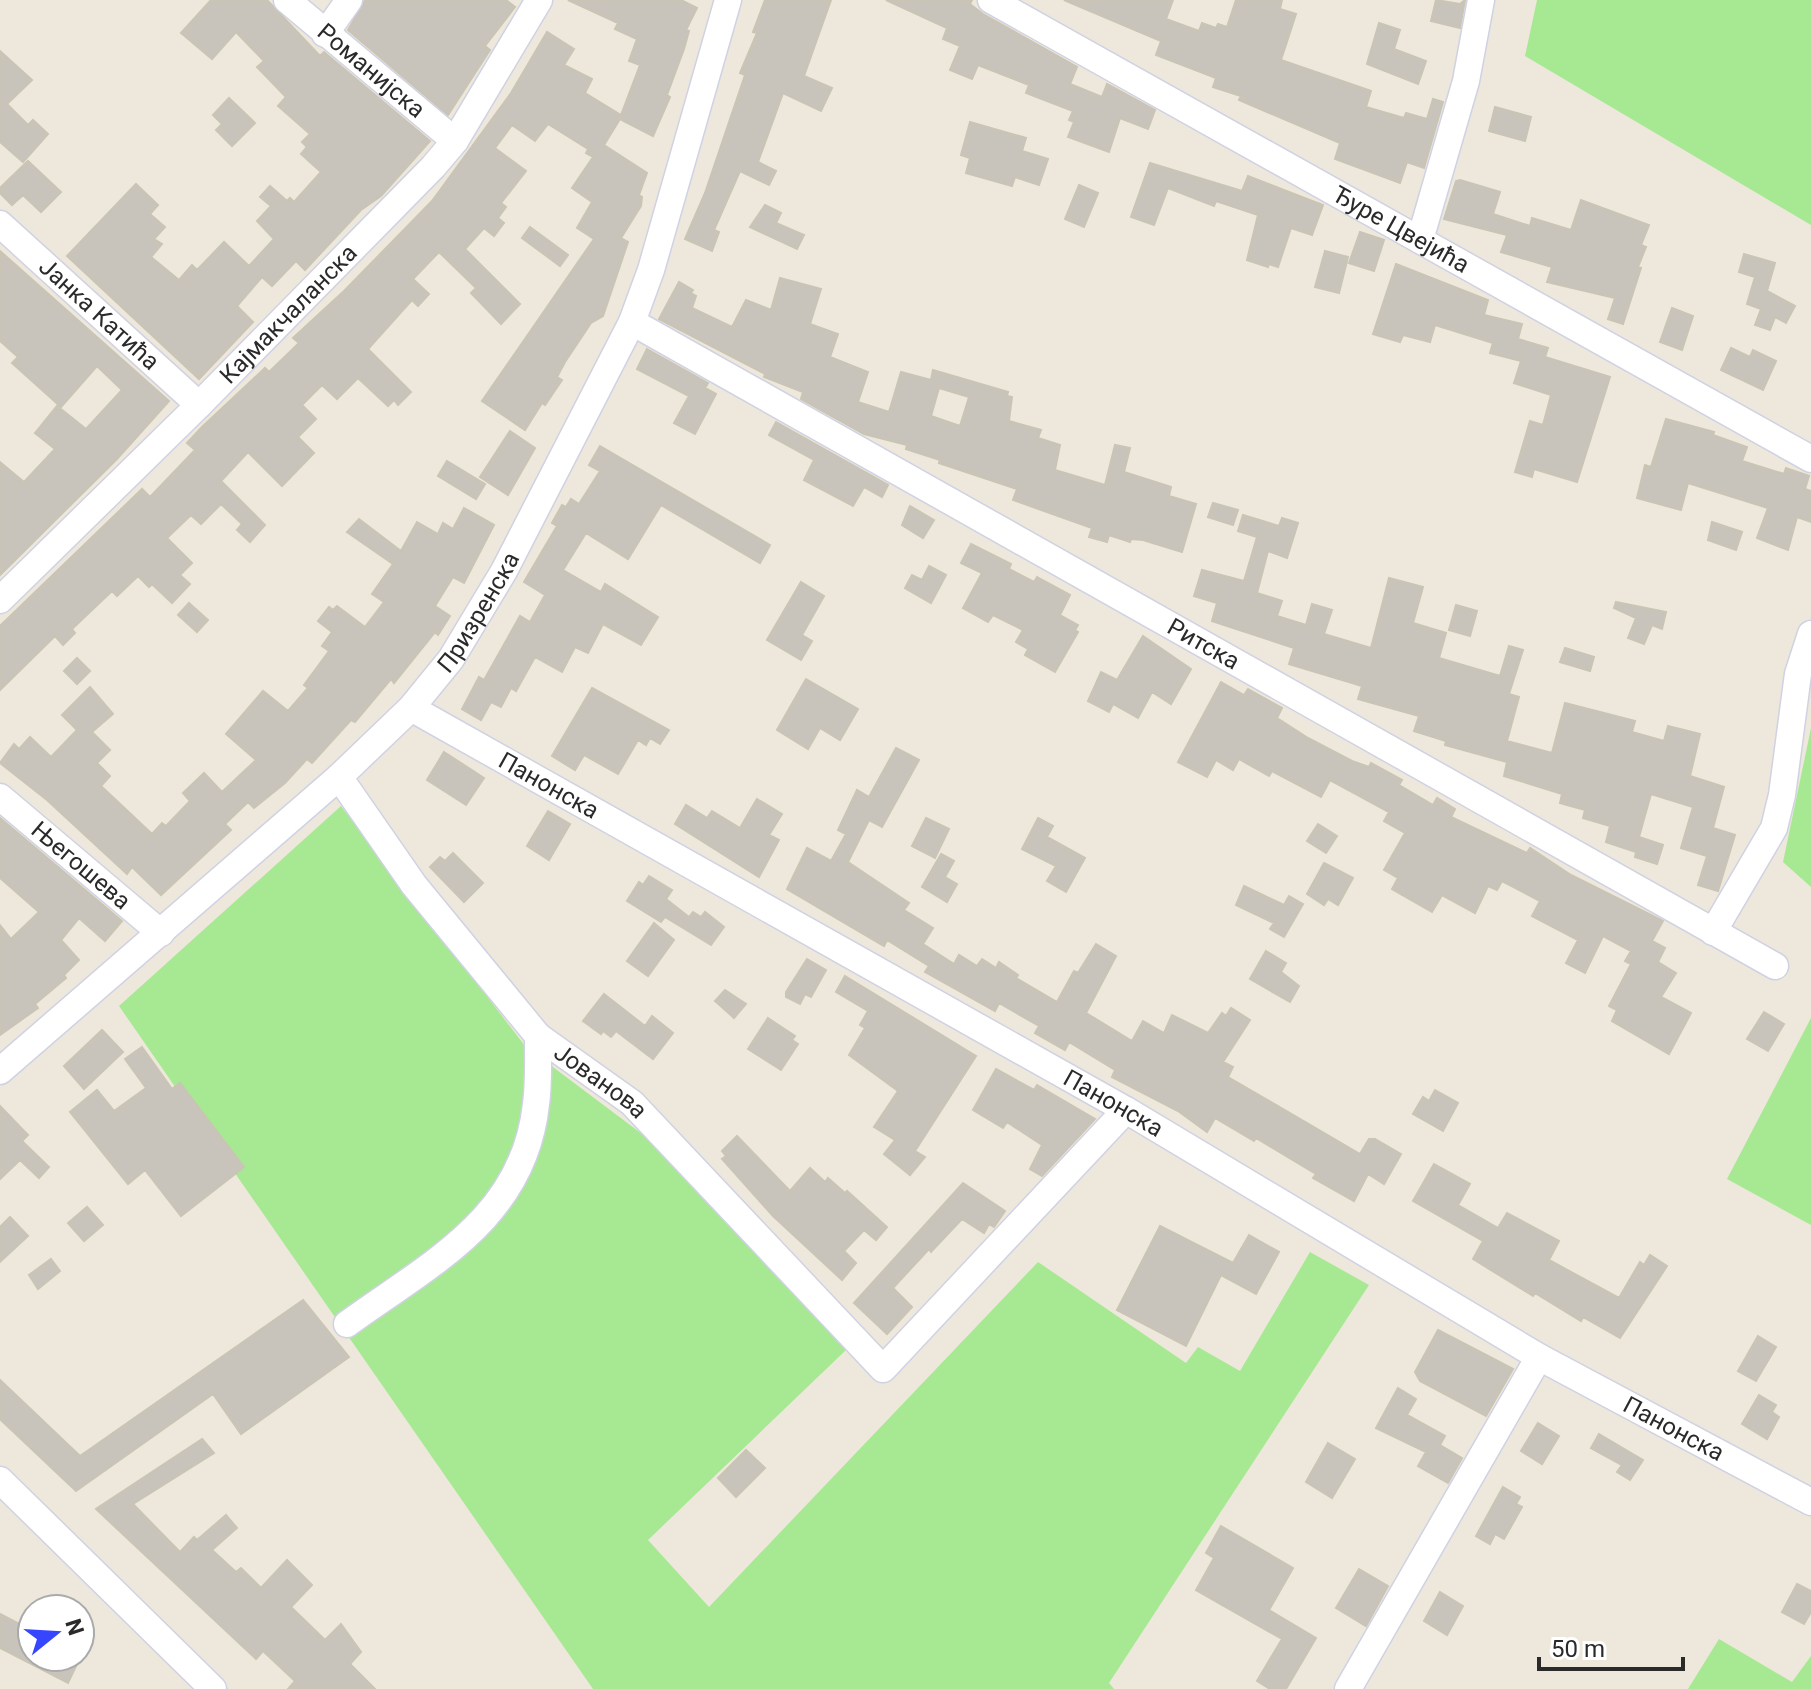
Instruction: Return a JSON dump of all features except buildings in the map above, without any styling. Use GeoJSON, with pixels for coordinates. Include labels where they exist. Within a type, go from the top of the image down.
{"type":"FeatureCollection","features":[{"type":"Feature","properties":{"kind":"street","name":"Романијска"},"geometry":{"type":"LineString","coordinates":[[287,0],[455,141]]}},
{"type":"Feature","properties":{"kind":"street"},"geometry":{"type":"LineString","coordinates":[[325,34],[349,0]]}},
{"type":"Feature","properties":{"kind":"street","name":"Кајмакчаланска"},"geometry":{"type":"LineString","coordinates":[[0,600],[199,405],[455,141],[539,0]]}},
{"type":"Feature","properties":{"kind":"street","name":"Призренска"},"geometry":{"type":"LineString","coordinates":[[0,1071],[339,777],[432,686],[478,617],[632,322],[651,270],[728,0]]}},
{"type":"Feature","properties":{"kind":"street","name":"Ђуре Цвејића"},"geometry":{"type":"LineString","coordinates":[[991,0],[1811,459]]}},
{"type":"Feature","properties":{"kind":"street"},"geometry":{"type":"LineString","coordinates":[[1420,240],[1466,81],[1481,0]]}},
{"type":"Feature","properties":{"kind":"street","name":"Јанка Катића"},"geometry":{"type":"LineString","coordinates":[[0,224],[199,405]]}},
{"type":"Feature","properties":{"kind":"street","name":"Ритска"},"geometry":{"type":"LineString","coordinates":[[632,322],[1775,966]]}},
{"type":"Feature","properties":{"kind":"street"},"geometry":{"type":"LineString","coordinates":[[1713,932],[1774,828],[1782,795],[1798,674],[1811,634]]}},
{"type":"Feature","properties":{"kind":"street","name":"Панонска"},"geometry":{"type":"LineString","coordinates":[[411,708],[1126,1110],[1539,1357],[1811,1502]]}},
{"type":"Feature","properties":{"kind":"street","name":"Јованова"},"geometry":{"type":"LineString","coordinates":[[339,777],[414,885],[538,1036],[632,1103],[883,1369],[1126,1110]]}},
{"type":"Feature","properties":{"kind":"street","name":"Његошева"},"geometry":{"type":"LineString","coordinates":[[0,797],[161,933]]}},
{"type":"Feature","properties":{"kind":"street"},"geometry":{"type":"LineString","coordinates":[[347,1324],[460,1243],[495,1209],[510,1188],[533,1125],[538,1036]]}},
{"type":"Feature","properties":{"kind":"street"},"geometry":{"type":"LineString","coordinates":[[1348,1689],[1539,1357]]}},
{"type":"Feature","properties":{"kind":"street"},"geometry":{"type":"LineString","coordinates":[[0,1480],[209,1688]]}},
{"type":"Feature","properties":{"kind":"green space"},"geometry":{"type":"Polygon","coordinates":[[[1537,0],[1811,0],[1811,225],[1525,56],[1537,0]]]}},
{"type":"Feature","properties":{"kind":"green space"},"geometry":{"type":"Polygon","coordinates":[[[1811,728],[1811,887],[1783,862],[1811,728]]]}},
{"type":"Feature","properties":{"kind":"green space"},"geometry":{"type":"Polygon","coordinates":[[[341,806],[525,1046],[646,1137],[846,1350],[648,1540],[709,1607],[1038,1262],[1186,1363],[1198,1347],[1240,1371],[1310,1252],[1369,1285],[1109,1683],[1114,1689],[593,1689],[119,1006],[341,806]]]}},
{"type":"Feature","properties":{"kind":"green space"},"geometry":{"type":"Polygon","coordinates":[[[1811,1018],[1811,1225],[1727,1179],[1811,1018]]]}},
{"type":"Feature","properties":{"kind":"green space"},"geometry":{"type":"Polygon","coordinates":[[[1719,1639],[1792,1682],[1811,1656],[1811,1689],[1688,1689],[1719,1639]]]}}]}
